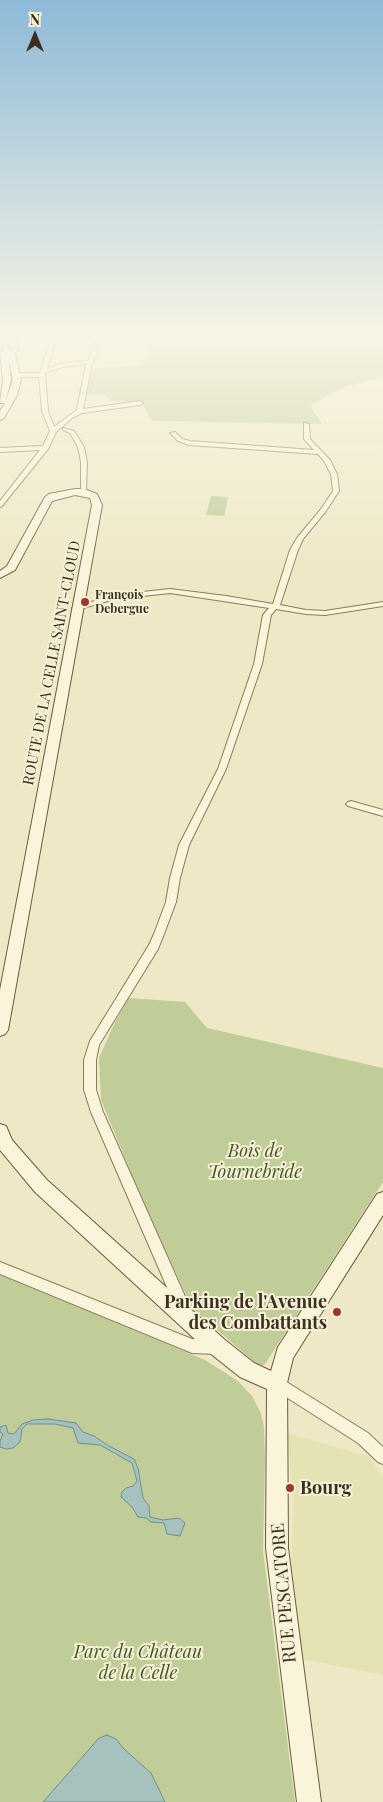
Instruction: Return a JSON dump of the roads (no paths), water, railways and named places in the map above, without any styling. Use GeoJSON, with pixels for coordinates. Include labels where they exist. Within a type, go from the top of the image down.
{"type":"FeatureCollection","features":[{"type":"Feature","properties":{"kind":"street"},"geometry":{"type":"LineString","coordinates":[[48,421],[52,432]]}},
{"type":"Feature","properties":{"kind":"street"},"geometry":{"type":"LineString","coordinates":[[0,505],[46,448],[52,432],[65,421]]}},
{"type":"Feature","properties":{"kind":"street"},"geometry":{"type":"LineString","coordinates":[[186,1316],[97,1112],[90,1090],[90,1060],[94,1044],[154,946],[159,934],[171,902],[175,878],[184,846],[222,769],[248,697],[258,664],[267,615],[277,604],[290,559],[300,538],[324,510],[336,491],[334,474],[327,460],[308,439],[306,424]]}},
{"type":"Feature","properties":{"kind":"street"},"geometry":{"type":"LineString","coordinates":[[0,575],[11,568],[48,499],[59,493],[84,492],[84,462],[81,447],[72,432],[65,429]]}},
{"type":"Feature","properties":{"kind":"street"},"geometry":{"type":"LineString","coordinates":[[173,433],[180,440],[189,443],[318,452]]}},
{"type":"Feature","properties":{"kind":"street"},"geometry":{"type":"LineString","coordinates":[[0,450],[46,448]]}},
{"type":"Feature","properties":{"kind":"street","name":"ROUTE DE LA CELLE SAINT-CLOUD"},"geometry":{"type":"LineString","coordinates":[[0,1030],[76,608],[97,505],[94,496],[84,492]]}},
{"type":"Feature","properties":{"kind":"street"},"geometry":{"type":"LineString","coordinates":[[76,608],[114,597],[170,591],[241,600],[272,608],[326,613],[383,604]]}},
{"type":"Feature","properties":{"kind":"street"},"geometry":{"type":"LineString","coordinates":[[351,804],[383,813]]}},
{"type":"Feature","properties":{"kind":"street"},"geometry":{"type":"LineString","coordinates":[[0,1131],[4,1144],[41,1186],[218,1347],[247,1370],[277,1383],[363,1438],[383,1458]]}},
{"type":"Feature","properties":{"kind":"street"},"geometry":{"type":"LineString","coordinates":[[277,1383],[285,1354],[383,1200]]}},
{"type":"Feature","properties":{"kind":"street"},"geometry":{"type":"LineString","coordinates":[[0,1268],[192,1346],[218,1347]]}},
{"type":"Feature","properties":{"kind":"street","name":"RUE PESCATORE"},"geometry":{"type":"LineString","coordinates":[[277,1383],[277,1548],[309,1802]]}},
{"type":"Feature","properties":{"kind":"water"},"geometry":{"type":"Polygon","coordinates":[[[48,1419],[76,1423],[83,1432],[94,1436],[134,1459],[138,1468],[143,1498],[149,1506],[150,1517],[163,1520],[179,1518],[185,1523],[180,1536],[167,1534],[164,1523],[151,1522],[146,1518],[138,1517],[132,1507],[121,1497],[122,1492],[126,1488],[133,1486],[137,1481],[132,1463],[100,1445],[78,1443],[73,1428],[55,1424],[27,1424],[22,1429],[20,1442],[13,1448],[6,1449],[0,1447],[3,1434],[0,1432],[0,1427],[6,1425],[8,1433],[14,1434],[22,1424],[33,1420],[48,1419]]]}},
{"type":"Feature","properties":{"kind":"water"},"geometry":{"type":"Polygon","coordinates":[[[107,1735],[116,1739],[124,1749],[151,1773],[165,1802],[43,1802],[99,1738],[107,1735]]]}},
{"type":"Feature","properties":{"kind":"place","name":"François Debergue"},"geometry":{"type":"Point","coordinates":[85,602]}},
{"type":"Feature","properties":{"kind":"place","name":"Parking de l'Avenue des Combattants"},"geometry":{"type":"Point","coordinates":[337,1312]}},
{"type":"Feature","properties":{"kind":"place","name":"Bourg"},"geometry":{"type":"Point","coordinates":[290,1488]}},
{"type":"Feature","properties":{"kind":"park label","name":"Bois de Tournebride"},"geometry":{"type":"Point","coordinates":[255,1161]}},
{"type":"Feature","properties":{"kind":"park label","name":"Parc du Château de la Celle"},"geometry":{"type":"Point","coordinates":[138,1662]}}]}
